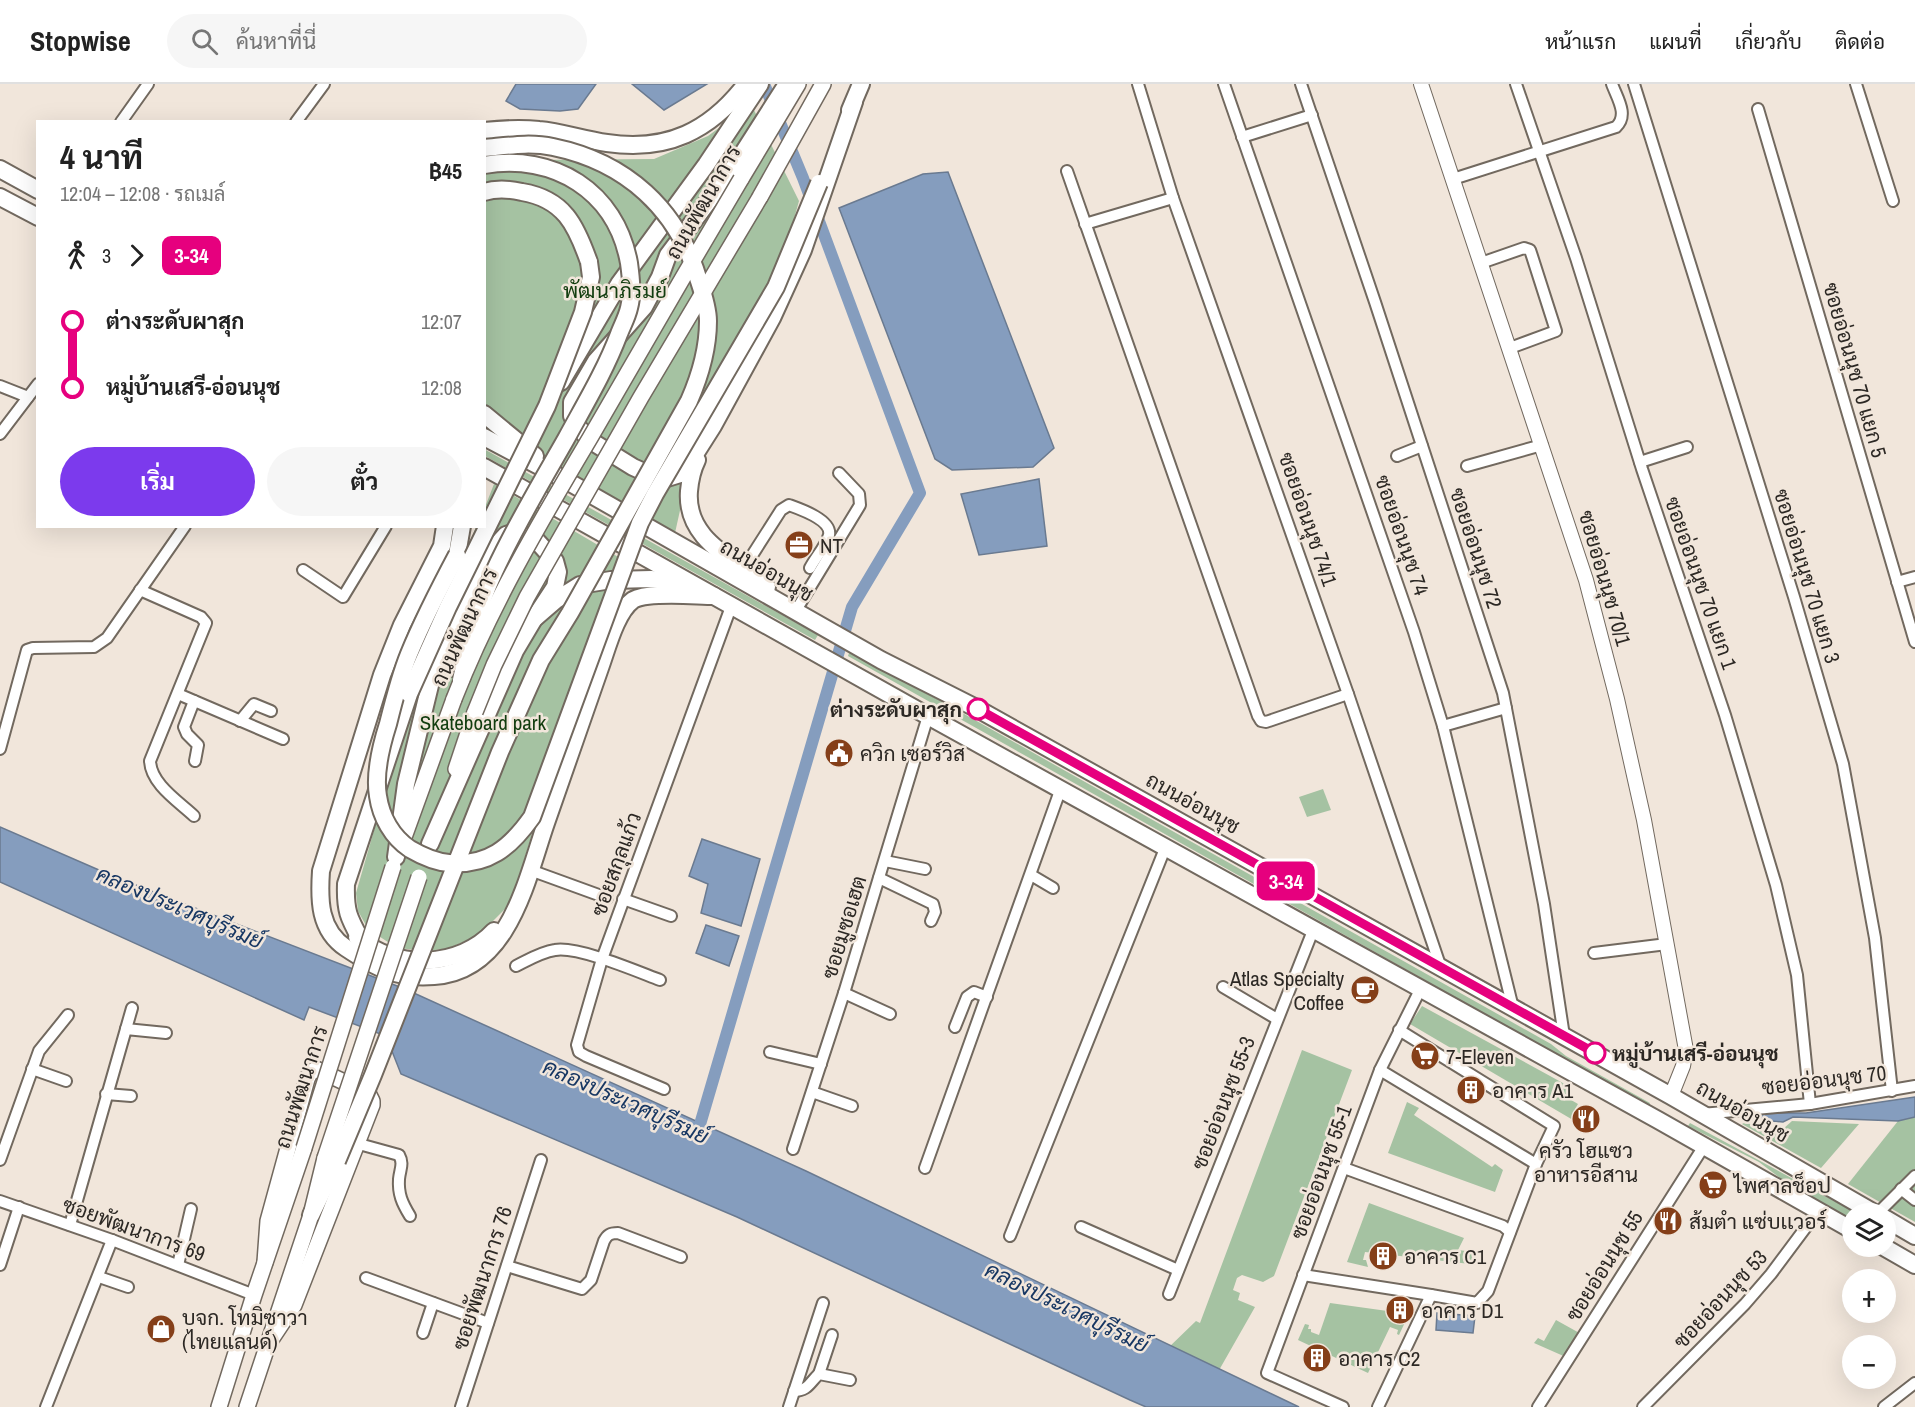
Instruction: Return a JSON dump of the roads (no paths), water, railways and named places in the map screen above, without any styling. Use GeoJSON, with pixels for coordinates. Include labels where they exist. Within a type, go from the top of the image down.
{"type":"FeatureCollection","features":[{"type":"Feature","properties":{"kind":"main road","name":"ถนนพัฒนาการ"},"geometry":{"type":"LineString","coordinates":[[331,1159],[419,877],[475,712],[494,665],[527,597],[824,84]]}},
{"type":"Feature","properties":{"kind":"main road"},"geometry":{"type":"LineString","coordinates":[[462,528],[457,555],[409,654],[383,741],[377,784],[377,795],[392,831],[405,845],[430,859],[445,863],[483,860],[503,850],[520,834],[532,817],[640,524],[655,494],[776,287],[821,186],[861,84]]}},
{"type":"Feature","properties":{"kind":"main road"},"geometry":{"type":"LineString","coordinates":[[713,426],[687,467],[680,474],[667,478],[655,477],[626,463],[591,441],[577,426],[572,416],[572,402],[596,361],[644,307],[668,255],[765,128],[793,87]]}},
{"type":"Feature","properties":{"kind":"main road"},"geometry":{"type":"LineString","coordinates":[[486,131],[540,130],[604,143],[642,145],[672,139],[697,129],[712,120],[750,88]]}},
{"type":"Feature","properties":{"kind":"main road"},"geometry":{"type":"LineString","coordinates":[[362,942],[347,914],[346,884],[409,694],[448,607],[547,406],[619,284],[706,165],[750,88]]}},
{"type":"Feature","properties":{"kind":"main road","name":"ถนนพัฒนาการ"},"geometry":{"type":"LineString","coordinates":[[219,1407],[395,862],[461,680],[508,580],[741,179],[765,128]]}},
{"type":"Feature","properties":{"kind":"main road"},"geometry":{"type":"LineString","coordinates":[[248,1407],[266,1347],[331,1159],[373,1075],[500,752],[541,660],[570,614],[689,401],[704,356],[708,320],[695,265],[678,232],[642,188],[617,171],[590,158],[552,147],[521,144],[486,148]]}},
{"type":"Feature","properties":{"kind":"main road"},"geometry":{"type":"LineString","coordinates":[[461,680],[470,639],[494,572],[608,364],[629,308],[631,289],[631,277],[622,238],[604,205],[587,190],[562,173],[542,166],[502,162],[486,165]]}},
{"type":"Feature","properties":{"kind":"main road"},"geometry":{"type":"LineString","coordinates":[[0,169],[36,189]]}},
{"type":"Feature","properties":{"kind":"main road"},"geometry":{"type":"LineString","coordinates":[[793,611],[703,536],[695,525],[689,499],[694,466],[713,426],[772,318],[803,250],[821,186]]}},
{"type":"Feature","properties":{"kind":"main road"},"geometry":{"type":"LineString","coordinates":[[486,192],[512,190],[541,196],[550,201],[566,214],[578,233],[589,262],[591,277],[583,312],[547,406]]}},
{"type":"Feature","properties":{"kind":"main road"},"geometry":{"type":"LineString","coordinates":[[0,197],[36,216]]}},
{"type":"Feature","properties":{"kind":"main road"},"geometry":{"type":"LineString","coordinates":[[486,416],[560,477]]}},
{"type":"Feature","properties":{"kind":"main road","name":"ถนนอ่อนนุช"},"geometry":{"type":"LineString","coordinates":[[486,436],[881,660],[976,708],[1564,1036],[1857,1203]]}},
{"type":"Feature","properties":{"kind":"main road"},"geometry":{"type":"LineString","coordinates":[[486,468],[1842,1224]]}},
{"type":"Feature","properties":{"kind":"main road"},"geometry":{"type":"LineString","coordinates":[[445,528],[442,546],[402,626],[382,675],[321,871],[319,900],[321,915],[340,945],[374,967],[396,974],[415,977],[449,975],[459,972],[480,960],[503,933],[530,870],[619,616],[626,607],[642,596],[671,595],[725,600]]}},
{"type":"Feature","properties":{"kind":"main road"},"geometry":{"type":"LineString","coordinates":[[478,573],[484,528]]}},
{"type":"Feature","properties":{"kind":"main road"},"geometry":{"type":"LineString","coordinates":[[395,862],[406,784],[432,677],[478,573],[495,547],[506,536],[516,532],[525,534],[536,540],[555,561],[558,572],[555,587],[515,651],[430,844]]}},
{"type":"Feature","properties":{"kind":"main road"},"geometry":{"type":"LineString","coordinates":[[534,619],[556,600],[580,585],[611,580],[651,579],[693,583]]}},
{"type":"Feature","properties":{"kind":"main road"},"geometry":{"type":"LineString","coordinates":[[321,871],[323,894],[328,908],[362,942],[398,958],[444,959],[470,951],[481,944],[514,908]]}},
{"type":"Feature","properties":{"kind":"main road"},"geometry":{"type":"LineString","coordinates":[[265,1262],[268,1221],[307,1079],[316,1069],[368,1093],[372,1105],[359,1144],[294,1305],[266,1347]]}},
{"type":"Feature","properties":{"kind":"main road"},"geometry":{"type":"LineString","coordinates":[[1658,1120],[1671,1096]]}},
{"type":"Feature","properties":{"kind":"main road"},"geometry":{"type":"LineString","coordinates":[[1896,1225],[1915,1236]]}},
{"type":"Feature","properties":{"kind":"main road"},"geometry":{"type":"LineString","coordinates":[[1896,1254],[1915,1265]]}},
{"type":"Feature","properties":{"kind":"street"},"geometry":{"type":"LineString","coordinates":[[122,120],[148,84]]}},
{"type":"Feature","properties":{"kind":"street"},"geometry":{"type":"LineString","coordinates":[[297,120],[324,84]]}},
{"type":"Feature","properties":{"kind":"street","name":"ซอยอ่อนนุช 74/1"},"geometry":{"type":"LineString","coordinates":[[1138,84],[1173,198],[1348,694],[1441,968]]}},
{"type":"Feature","properties":{"kind":"street","name":"ซอยอ่อนนุช 74"},"geometry":{"type":"LineString","coordinates":[[1224,84],[1414,632],[1443,726],[1513,1008]]}},
{"type":"Feature","properties":{"kind":"street","name":"ซอยอ่อนนุช 72"},"geometry":{"type":"LineString","coordinates":[[1301,84],[1503,693],[1544,904],[1564,1036]]}},
{"type":"Feature","properties":{"kind":"street","name":"ซอยอ่อนนุช 70/1"},"geometry":{"type":"LineString","coordinates":[[1421,84],[1586,580],[1617,699],[1649,841],[1686,1050],[1683,1066],[1671,1096]]}},
{"type":"Feature","properties":{"kind":"street","name":"ซอยอ่อนนุช 70 แยก 1"},"geometry":{"type":"LineString","coordinates":[[1516,84],[1576,258],[1640,462],[1725,715],[1776,885],[1797,975],[1810,1104]]}},
{"type":"Feature","properties":{"kind":"street"},"geometry":{"type":"LineString","coordinates":[[1453,179],[1619,125],[1623,115],[1612,84]]}},
{"type":"Feature","properties":{"kind":"street","name":"ซอยอ่อนนุช 70 แยก 3"},"geometry":{"type":"LineString","coordinates":[[1634,84],[1794,597],[1843,764],[1875,938],[1892,1091]]}},
{"type":"Feature","properties":{"kind":"street"},"geometry":{"type":"LineString","coordinates":[[1856,84],[1893,201]]}},
{"type":"Feature","properties":{"kind":"street","name":"ซอยอ่อนนุช 70 แยก 5"},"geometry":{"type":"LineString","coordinates":[[1758,109],[1897,582],[1911,612],[1915,642]]}},
{"type":"Feature","properties":{"kind":"street"},"geometry":{"type":"LineString","coordinates":[[1242,137],[1312,115]]}},
{"type":"Feature","properties":{"kind":"street"},"geometry":{"type":"LineString","coordinates":[[1067,171],[1258,716],[1266,722],[1348,694]]}},
{"type":"Feature","properties":{"kind":"street"},"geometry":{"type":"LineString","coordinates":[[1085,224],[1173,198]]}},
{"type":"Feature","properties":{"kind":"street"},"geometry":{"type":"LineString","coordinates":[[1481,263],[1524,248],[1531,252],[1556,332],[1510,348]]}},
{"type":"Feature","properties":{"kind":"street"},"geometry":{"type":"LineString","coordinates":[[0,386],[28,397]]}},
{"type":"Feature","properties":{"kind":"street"},"geometry":{"type":"LineString","coordinates":[[0,434],[36,387]]}},
{"type":"Feature","properties":{"kind":"street"},"geometry":{"type":"LineString","coordinates":[[1467,466],[1542,445]]}},
{"type":"Feature","properties":{"kind":"street"},"geometry":{"type":"LineString","coordinates":[[1397,456],[1422,446]]}},
{"type":"Feature","properties":{"kind":"street"},"geometry":{"type":"LineString","coordinates":[[1640,462],[1687,447]]}},
{"type":"Feature","properties":{"kind":"street"},"geometry":{"type":"LineString","coordinates":[[793,611],[860,505],[859,494],[839,473]]}},
{"type":"Feature","properties":{"kind":"street"},"geometry":{"type":"LineString","coordinates":[[744,568],[781,510],[789,505],[825,522],[829,529],[829,535],[810,568]]}},
{"type":"Feature","properties":{"kind":"street"},"geometry":{"type":"LineString","coordinates":[[0,749],[27,650],[94,647],[100,644],[107,638],[184,528]]}},
{"type":"Feature","properties":{"kind":"street"},"geometry":{"type":"LineString","coordinates":[[303,570],[343,597],[386,528]]}},
{"type":"Feature","properties":{"kind":"street"},"geometry":{"type":"LineString","coordinates":[[1897,582],[1915,577]]}},
{"type":"Feature","properties":{"kind":"street"},"geometry":{"type":"LineString","coordinates":[[140,590],[201,617],[206,623],[150,761],[150,770],[157,780],[194,816]]}},
{"type":"Feature","properties":{"kind":"street","name":"ซอยสกุลแก้ว"},"geometry":{"type":"LineString","coordinates":[[664,1089],[586,1056],[579,1052],[577,1045],[602,959],[725,600]]}},
{"type":"Feature","properties":{"kind":"street"},"geometry":{"type":"LineString","coordinates":[[178,694],[283,739]]}},
{"type":"Feature","properties":{"kind":"street"},"geometry":{"type":"LineString","coordinates":[[194,701],[184,727],[187,734],[198,745],[195,761]]}},
{"type":"Feature","properties":{"kind":"street"},"geometry":{"type":"LineString","coordinates":[[240,721],[254,704],[271,711]]}},
{"type":"Feature","properties":{"kind":"street"},"geometry":{"type":"LineString","coordinates":[[1443,726],[1506,708]]}},
{"type":"Feature","properties":{"kind":"street","name":"ซอยมูซอเฮต"},"geometry":{"type":"LineString","coordinates":[[794,1149],[928,716]]}},
{"type":"Feature","properties":{"kind":"street"},"geometry":{"type":"LineString","coordinates":[[925,1168],[1061,788]]}},
{"type":"Feature","properties":{"kind":"street"},"geometry":{"type":"LineString","coordinates":[[1010,1236],[1166,846]]}},
{"type":"Feature","properties":{"kind":"street"},"geometry":{"type":"LineString","coordinates":[[885,861],[925,869]]}},
{"type":"Feature","properties":{"kind":"street"},"geometry":{"type":"LineString","coordinates":[[530,870],[607,898]]}},
{"type":"Feature","properties":{"kind":"street"},"geometry":{"type":"LineString","coordinates":[[1031,874],[1053,888]]}},
{"type":"Feature","properties":{"kind":"street"},"geometry":{"type":"LineString","coordinates":[[879,878],[933,904],[935,912],[931,921]]}},
{"type":"Feature","properties":{"kind":"street"},"geometry":{"type":"LineString","coordinates":[[623,899],[671,916]]}},
{"type":"Feature","properties":{"kind":"street","name":"ซอยอ่อนนุช 55-3"},"geometry":{"type":"LineString","coordinates":[[1169,1294],[1314,928]]}},
{"type":"Feature","properties":{"kind":"street"},"geometry":{"type":"LineString","coordinates":[[1594,953],[1667,945]]}},
{"type":"Feature","properties":{"kind":"street"},"geometry":{"type":"LineString","coordinates":[[516,966],[541,954],[567,950],[602,959],[660,980]]}},
{"type":"Feature","properties":{"kind":"street"},"geometry":{"type":"LineString","coordinates":[[1223,987],[1277,1019]]}},
{"type":"Feature","properties":{"kind":"street","name":"ซอยอ่อนนุช 55-1"},"geometry":{"type":"LineString","coordinates":[[1343,1407],[1267,1373],[1380,1070],[1421,988]]}},
{"type":"Feature","properties":{"kind":"street"},"geometry":{"type":"LineString","coordinates":[[844,993],[890,1014]]}},
{"type":"Feature","properties":{"kind":"street"},"geometry":{"type":"LineString","coordinates":[[955,1027],[970,993],[987,996]]}},
{"type":"Feature","properties":{"kind":"street"},"geometry":{"type":"LineString","coordinates":[[70,1226],[132,1008]]}},
{"type":"Feature","properties":{"kind":"street"},"geometry":{"type":"LineString","coordinates":[[0,1160],[39,1051],[68,1016]]}},
{"type":"Feature","properties":{"kind":"street"},"geometry":{"type":"LineString","coordinates":[[126,1029],[166,1033]]}},
{"type":"Feature","properties":{"kind":"street"},"geometry":{"type":"LineString","coordinates":[[1303,1275],[1477,1303],[1488,1291],[1536,1164],[1554,1126],[1400,1030]]}},
{"type":"Feature","properties":{"kind":"street"},"geometry":{"type":"LineString","coordinates":[[770,1052],[821,1064]]}},
{"type":"Feature","properties":{"kind":"street"},"geometry":{"type":"LineString","coordinates":[[32,1069],[66,1081]]}},
{"type":"Feature","properties":{"kind":"street"},"geometry":{"type":"LineString","coordinates":[[1380,1070],[1536,1164]]}},
{"type":"Feature","properties":{"kind":"street","name":"ซอยอ่อนนุช 70"},"geometry":{"type":"LineString","coordinates":[[1702,1114],[1810,1104],[1915,1086]]}},
{"type":"Feature","properties":{"kind":"street"},"geometry":{"type":"LineString","coordinates":[[812,1092],[852,1106]]}},
{"type":"Feature","properties":{"kind":"street"},"geometry":{"type":"LineString","coordinates":[[106,1094],[131,1096]]}},
{"type":"Feature","properties":{"kind":"street"},"geometry":{"type":"LineString","coordinates":[[359,1144],[399,1155],[402,1162],[399,1196],[410,1216]]}},
{"type":"Feature","properties":{"kind":"street","name":"ซอยอ่อนนุช 55"},"geometry":{"type":"LineString","coordinates":[[1538,1407],[1704,1146]]}},
{"type":"Feature","properties":{"kind":"street","name":"ซอยพัฒนาการ 76"},"geometry":{"type":"LineString","coordinates":[[461,1407],[541,1160]]}},
{"type":"Feature","properties":{"kind":"street"},"geometry":{"type":"LineString","coordinates":[[1344,1168],[1503,1226],[1510,1232]]}},
{"type":"Feature","properties":{"kind":"street"},"geometry":{"type":"LineString","coordinates":[[1888,1203],[1915,1176]]}},
{"type":"Feature","properties":{"kind":"street"},"geometry":{"type":"LineString","coordinates":[[1902,1190],[1915,1200]]}},
{"type":"Feature","properties":{"kind":"street","name":"ซอยพัฒนาการ 69"},"geometry":{"type":"LineString","coordinates":[[0,1201],[112,1240],[254,1294]]}},
{"type":"Feature","properties":{"kind":"street"},"geometry":{"type":"LineString","coordinates":[[0,1265],[18,1207]]}},
{"type":"Feature","properties":{"kind":"street"},"geometry":{"type":"LineString","coordinates":[[178,1265],[191,1209]]}},
{"type":"Feature","properties":{"kind":"street","name":"ซอยอ่อนนุช 53"},"geometry":{"type":"LineString","coordinates":[[1643,1407],[1771,1275],[1818,1211]]}},
{"type":"Feature","properties":{"kind":"street"},"geometry":{"type":"LineString","coordinates":[[1081,1227],[1178,1270]]}},
{"type":"Feature","properties":{"kind":"street"},"geometry":{"type":"LineString","coordinates":[[507,1266],[582,1289],[591,1280],[604,1242],[612,1233],[618,1233],[681,1257]]}},
{"type":"Feature","properties":{"kind":"street"},"geometry":{"type":"LineString","coordinates":[[46,1407],[112,1240]]}},
{"type":"Feature","properties":{"kind":"street"},"geometry":{"type":"LineString","coordinates":[[99,1277],[128,1287]]}},
{"type":"Feature","properties":{"kind":"street"},"geometry":{"type":"LineString","coordinates":[[366,1278],[488,1323]]}},
{"type":"Feature","properties":{"kind":"street"},"geometry":{"type":"LineString","coordinates":[[1378,1407],[1431,1295]]}},
{"type":"Feature","properties":{"kind":"street"},"geometry":{"type":"LineString","coordinates":[[423,1334],[433,1303]]}},
{"type":"Feature","properties":{"kind":"street"},"geometry":{"type":"LineString","coordinates":[[789,1407],[823,1303]]}},
{"type":"Feature","properties":{"kind":"street"},"geometry":{"type":"LineString","coordinates":[[794,1391],[809,1387],[819,1374],[832,1335]]}},
{"type":"Feature","properties":{"kind":"street"},"geometry":{"type":"LineString","coordinates":[[819,1374],[849,1380]]}},
{"type":"Feature","properties":{"kind":"street"},"geometry":{"type":"LineString","coordinates":[[1884,1407],[1915,1383]]}},
{"type":"Feature","properties":{"kind":"water"},"geometry":{"type":"Polygon","coordinates":[[[516,84],[596,84],[578,109],[560,111],[520,109],[506,101],[516,84]]]}},
{"type":"Feature","properties":{"kind":"water"},"geometry":{"type":"Polygon","coordinates":[[[632,84],[707,84],[664,110],[632,84]]]}},
{"type":"Feature","properties":{"kind":"water"},"geometry":{"type":"Polygon","coordinates":[[[948,172],[1054,448],[1033,467],[952,470],[935,459],[839,208],[923,174],[948,172]]]}},
{"type":"Feature","properties":{"kind":"water"},"geometry":{"type":"Polygon","coordinates":[[[1039,479],[1047,546],[979,555],[961,494],[1039,479]]]}},
{"type":"Feature","properties":{"kind":"water","name":"คลองประเวศบุรีรมย์"},"geometry":{"type":"Polygon","coordinates":[[[0,827],[115,877],[405,989],[806,1171],[1299,1407],[1146,1407],[1130,1400],[737,1217],[401,1074],[386,1036],[309,1007],[304,1020],[0,882],[0,827]]]}},
{"type":"Feature","properties":{"kind":"water"},"geometry":{"type":"Polygon","coordinates":[[[702,839],[760,859],[741,926],[701,913],[708,884],[689,876],[702,839]]]}},
{"type":"Feature","properties":{"kind":"water"},"geometry":{"type":"Polygon","coordinates":[[[706,925],[739,936],[729,966],[696,953],[706,925]]]}},
{"type":"Feature","properties":{"kind":"water"},"geometry":{"type":"Polygon","coordinates":[[[1915,1097],[1915,1117],[1898,1121],[1793,1117],[1783,1122],[1745,1119],[1745,1113],[1806,1113],[1915,1097]]]}},
{"type":"Feature","properties":{"kind":"water"},"geometry":{"type":"Polygon","coordinates":[[[1437,1313],[1475,1316],[1473,1333],[1436,1330],[1437,1313]]]}},
{"type":"Feature","properties":{"kind":"waterway","name":"คลองประเวศบุรีรมย์"},"geometry":{"type":"LineString","coordinates":[[696,1138],[852,607],[920,493],[803,178],[764,84]]}},
{"type":"Feature","properties":{"kind":"place","name":"NT"},"geometry":{"type":"Point","coordinates":[799,545]}},
{"type":"Feature","properties":{"kind":"place","name":"ต่างระดับผาสุก"},"geometry":{"type":"Point","coordinates":[978,709]}},
{"type":"Feature","properties":{"kind":"place","name":"ควิก เซอร์วิส"},"geometry":{"type":"Point","coordinates":[839,753]}},
{"type":"Feature","properties":{"kind":"place","name":"Atlas Specialty Coffee"},"geometry":{"type":"Point","coordinates":[1365,990]}},
{"type":"Feature","properties":{"kind":"place","name":"หมู่บ้านเสรี-อ่อนนุช"},"geometry":{"type":"Point","coordinates":[1595,1053]}},
{"type":"Feature","properties":{"kind":"place","name":"7-Eleven"},"geometry":{"type":"Point","coordinates":[1425,1056]}},
{"type":"Feature","properties":{"kind":"place","name":"อาคาร A1"},"geometry":{"type":"Point","coordinates":[1471,1090]}},
{"type":"Feature","properties":{"kind":"place","name":"ครัว โฮแซว อาหารอีสาน"},"geometry":{"type":"Point","coordinates":[1586,1119]}},
{"type":"Feature","properties":{"kind":"place","name":"ไพศาลช็อป"},"geometry":{"type":"Point","coordinates":[1713,1185]}},
{"type":"Feature","properties":{"kind":"place","name":"ส้มตำ แซ่บเเวอร์"},"geometry":{"type":"Point","coordinates":[1668,1221]}},
{"type":"Feature","properties":{"kind":"place","name":"อาคาร C1"},"geometry":{"type":"Point","coordinates":[1383,1256]}},
{"type":"Feature","properties":{"kind":"place","name":"อาคาร D1"},"geometry":{"type":"Point","coordinates":[1400,1310]}},
{"type":"Feature","properties":{"kind":"place","name":"บจก. โทมิซาวา (ไทยแลนด์)"},"geometry":{"type":"Point","coordinates":[161,1329]}},
{"type":"Feature","properties":{"kind":"place","name":"อาคาร C2"},"geometry":{"type":"Point","coordinates":[1317,1358]}},
{"type":"Feature","properties":{"kind":"park label","name":"พัฒนาภิรมย์"},"geometry":{"type":"Point","coordinates":[615,290]}},
{"type":"Feature","properties":{"kind":"park label","name":"Skateboard park"},"geometry":{"type":"Point","coordinates":[483,722]}}]}
